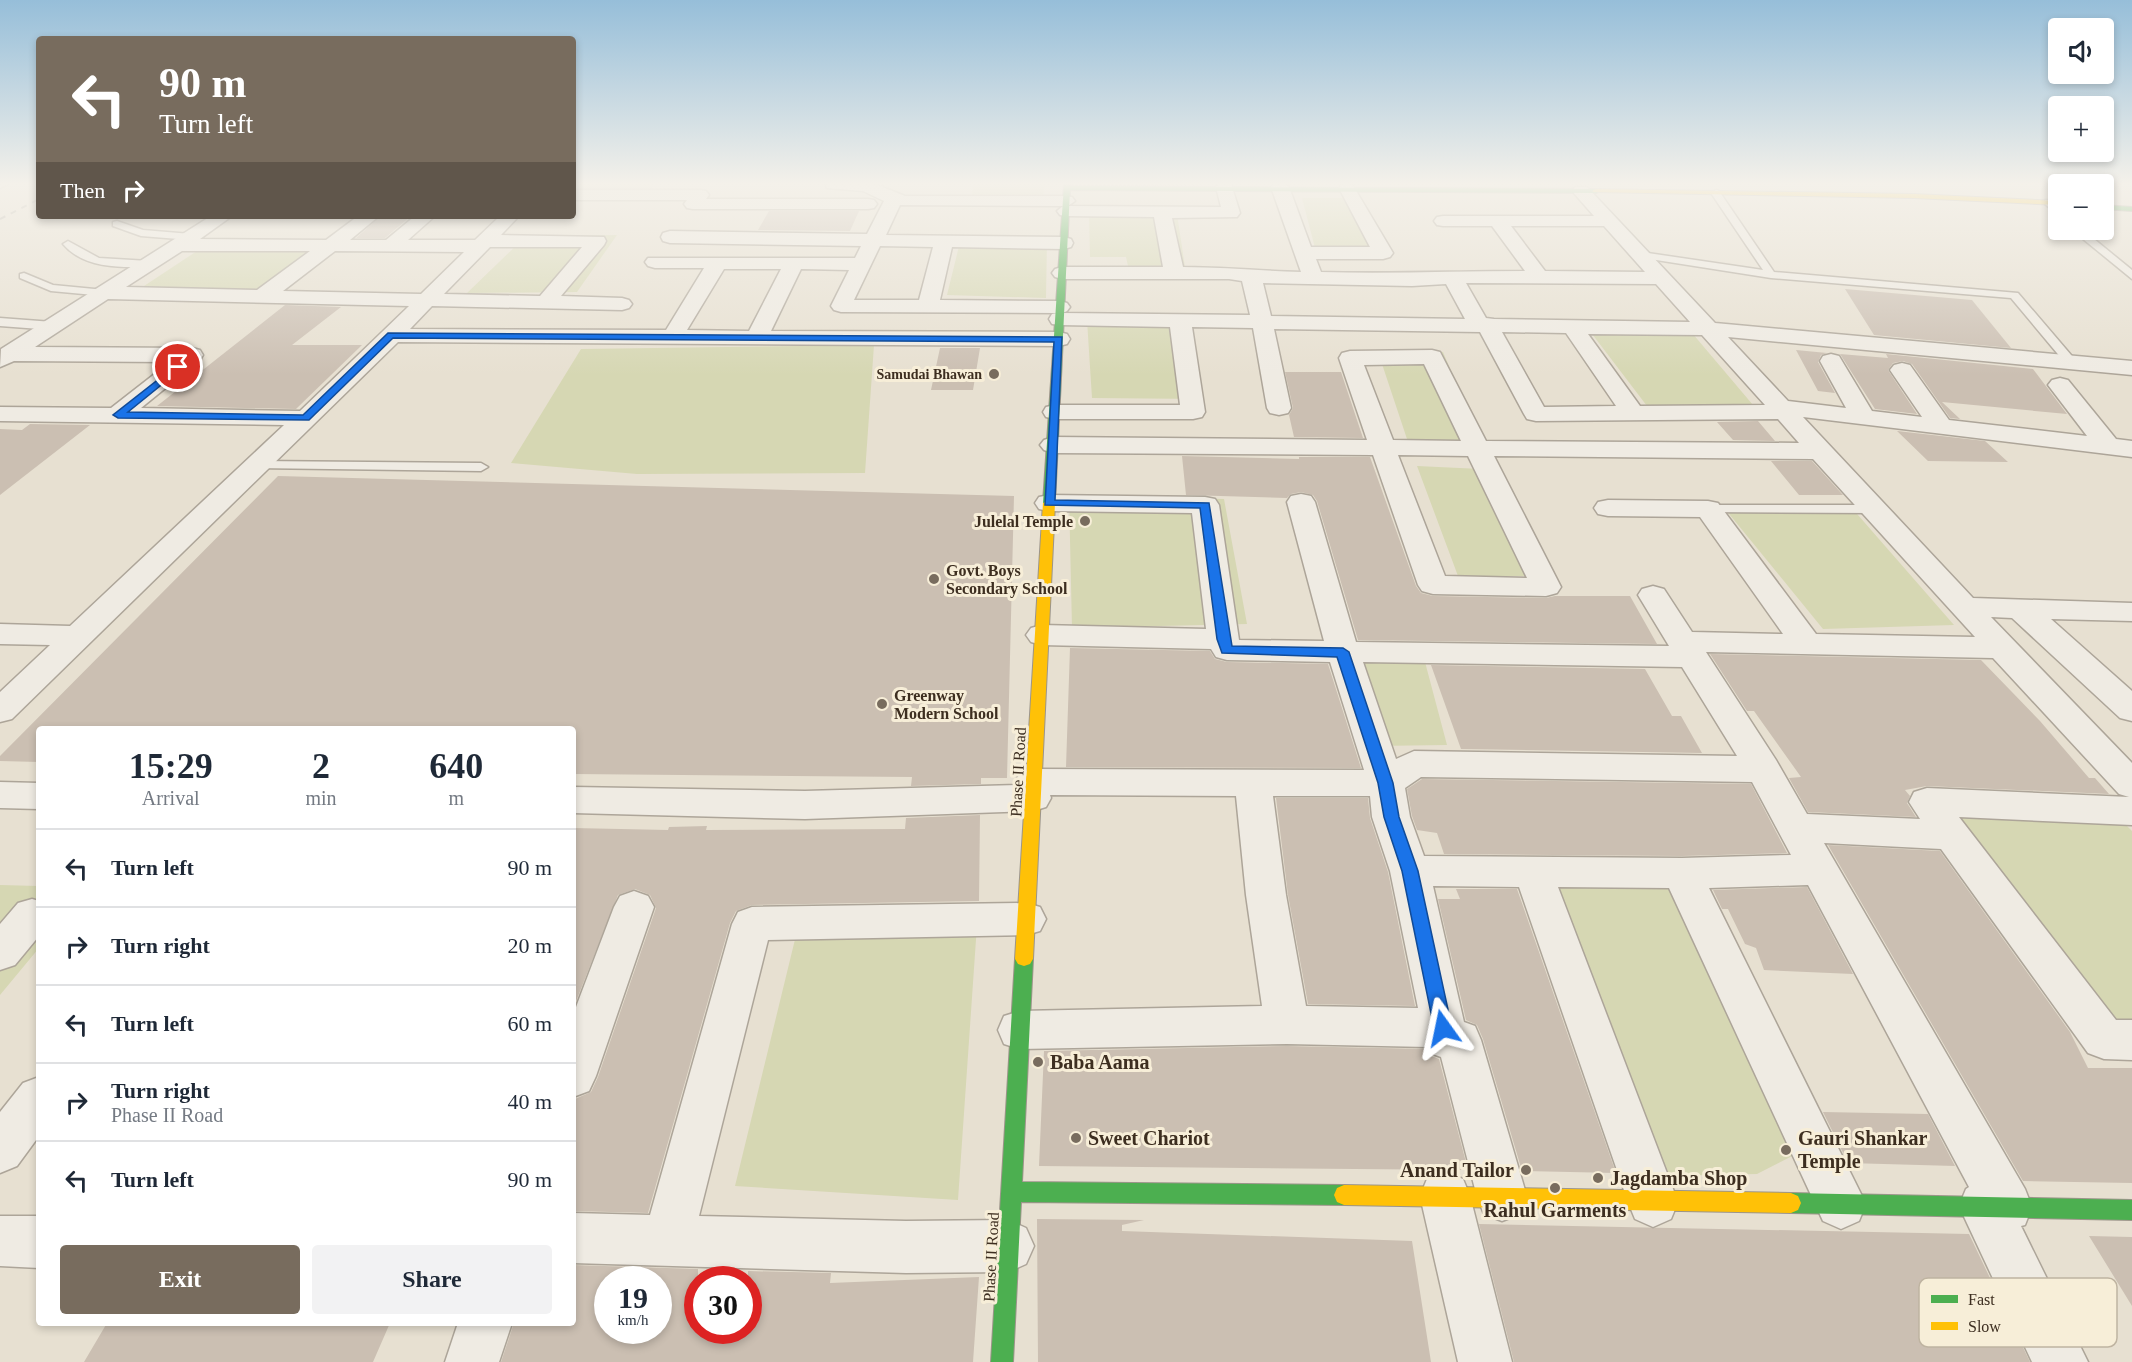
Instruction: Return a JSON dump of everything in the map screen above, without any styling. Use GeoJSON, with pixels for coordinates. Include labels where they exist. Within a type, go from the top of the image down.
{"type":"FeatureCollection","features":[{"type":"Feature","properties":{"kind":"street"},"geometry":{"type":"LineString","coordinates":[[5,357],[175,248]]}},
{"type":"Feature","properties":{"kind":"street"},"geometry":{"type":"LineString","coordinates":[[261,297],[329,248]]}},
{"type":"Feature","properties":{"kind":"street"},"geometry":{"type":"LineString","coordinates":[[0,711],[306,418],[477,248]]}},
{"type":"Feature","properties":{"kind":"street"},"geometry":{"type":"LineString","coordinates":[[545,303],[591,248]]}},
{"type":"Feature","properties":{"kind":"street"},"geometry":{"type":"LineString","coordinates":[[597,336],[664,248]]}},
{"type":"Feature","properties":{"kind":"street"},"geometry":{"type":"LineString","coordinates":[[871,248],[841,306],[928,307],[1060,316],[1180,320],[1260,311]]}},
{"type":"Feature","properties":{"kind":"street"},"geometry":{"type":"LineString","coordinates":[[928,307],[943,248]]}},
{"type":"Feature","properties":{"kind":"street","name":"Phase II Road"},"geometry":{"type":"LineString","coordinates":[[1002,1362],[1064,248]]}},
{"type":"Feature","properties":{"kind":"street"},"geometry":{"type":"LineString","coordinates":[[1169,248],[1174,273]]}},
{"type":"Feature","properties":{"kind":"street"},"geometry":{"type":"LineString","coordinates":[[1303,248],[1313,279]]}},
{"type":"Feature","properties":{"kind":"street"},"geometry":{"type":"LineString","coordinates":[[1305,253],[1383,253],[1380,248]]}},
{"type":"Feature","properties":{"kind":"street"},"geometry":{"type":"LineString","coordinates":[[1517,248],[1539,277]]}},
{"type":"Feature","properties":{"kind":"street"},"geometry":{"type":"LineString","coordinates":[[1634,248],[1659,278],[1781,410],[2132,785]]}},
{"type":"Feature","properties":{"kind":"street"},"geometry":{"type":"LineString","coordinates":[[655,262],[863,264]]}},
{"type":"Feature","properties":{"kind":"street"},"geometry":{"type":"LineString","coordinates":[[673,336],[718,262]]}},
{"type":"Feature","properties":{"kind":"street"},"geometry":{"type":"LineString","coordinates":[[757,337],[794,263]]}},
{"type":"Feature","properties":{"kind":"street"},"geometry":{"type":"LineString","coordinates":[[1062,273],[1229,273],[1251,277],[1412,280],[1539,277],[1659,278]]}},
{"type":"Feature","properties":{"kind":"street"},"geometry":{"type":"LineString","coordinates":[[1251,277],[1279,408]]}},
{"type":"Feature","properties":{"kind":"street"},"geometry":{"type":"LineString","coordinates":[[1453,278],[1536,414],[1781,410],[1863,417],[2120,447]]}},
{"type":"Feature","properties":{"kind":"street"},"geometry":{"type":"LineString","coordinates":[[105,293],[622,304]]}},
{"type":"Feature","properties":{"kind":"street"},"geometry":{"type":"LineString","coordinates":[[391,335],[757,337],[1060,316],[1260,311],[1483,324],[1708,329],[2132,368]]}},
{"type":"Feature","properties":{"kind":"street"},"geometry":{"type":"LineString","coordinates":[[1054,412],[1193,412],[1180,320]]}},
{"type":"Feature","properties":{"kind":"street"},"geometry":{"type":"LineString","coordinates":[[1572,326],[1635,414]]}},
{"type":"Feature","properties":{"kind":"street"},"geometry":{"type":"LineString","coordinates":[[5,357],[192,355],[118,415]]}},
{"type":"Feature","properties":{"kind":"street"},"geometry":{"type":"LineString","coordinates":[[1432,357],[1478,449],[1546,587],[1432,585],[1350,358],[1432,357]]}},
{"type":"Feature","properties":{"kind":"street"},"geometry":{"type":"LineString","coordinates":[[1831,361],[1863,417]]}},
{"type":"Feature","properties":{"kind":"street"},"geometry":{"type":"LineString","coordinates":[[1902,370],[1941,426]]}},
{"type":"Feature","properties":{"kind":"street"},"geometry":{"type":"LineString","coordinates":[[2060,385],[2120,447]]}},
{"type":"Feature","properties":{"kind":"street"},"geometry":{"type":"LineString","coordinates":[[0,414],[306,418]]}},
{"type":"Feature","properties":{"kind":"street"},"geometry":{"type":"LineString","coordinates":[[0,434],[26,414]]}},
{"type":"Feature","properties":{"kind":"street"},"geometry":{"type":"LineString","coordinates":[[1053,446],[1820,451]]}},
{"type":"Feature","properties":{"kind":"street"},"geometry":{"type":"LineString","coordinates":[[1301,502],[1343,652],[1386,783],[1391,817],[1410,871],[1446,1039],[1459,1040],[1502,1197]]}},
{"type":"Feature","properties":{"kind":"street"},"geometry":{"type":"LineString","coordinates":[[1049,503],[1205,505],[1223,639],[1227,650],[1343,652],[1688,650],[1807,644],[2002,648]]}},
{"type":"Feature","properties":{"kind":"street"},"geometry":{"type":"LineString","coordinates":[[1608,508],[1708,509],[1807,644]]}},
{"type":"Feature","properties":{"kind":"street"},"geometry":{"type":"LineString","coordinates":[[1653,595],[1763,770],[1820,870],[1995,1207],[2025,1278]]}},
{"type":"Feature","properties":{"kind":"street"},"geometry":{"type":"LineString","coordinates":[[1964,607],[2132,612]]}},
{"type":"Feature","properties":{"kind":"street"},"geometry":{"type":"LineString","coordinates":[[2021,609],[2132,710]]}},
{"type":"Feature","properties":{"kind":"street"},"geometry":{"type":"LineString","coordinates":[[0,634],[78,636]]}},
{"type":"Feature","properties":{"kind":"street"},"geometry":{"type":"LineString","coordinates":[[1042,635],[1223,639]]}},
{"type":"Feature","properties":{"kind":"street"},"geometry":{"type":"LineString","coordinates":[[576,801],[805,806],[1033,790],[1253,781],[1386,783],[1414,764],[1763,770]]}},
{"type":"Feature","properties":{"kind":"street"},"geometry":{"type":"LineString","coordinates":[[1253,781],[1266,895],[1287,1025]]}},
{"type":"Feature","properties":{"kind":"street"},"geometry":{"type":"LineString","coordinates":[[0,795],[36,796]]}},
{"type":"Feature","properties":{"kind":"street"},"geometry":{"type":"LineString","coordinates":[[2132,811],[1927,802],[2104,1039],[2132,1040]]}},
{"type":"Feature","properties":{"kind":"street"},"geometry":{"type":"LineString","coordinates":[[1796,828],[1951,835]]}},
{"type":"Feature","properties":{"kind":"street"},"geometry":{"type":"LineString","coordinates":[[1410,871],[1682,873],[1820,870]]}},
{"type":"Feature","properties":{"kind":"street"},"geometry":{"type":"LineString","coordinates":[[1533,872],[1653,1202]]}},
{"type":"Feature","properties":{"kind":"street"},"geometry":{"type":"LineString","coordinates":[[1682,873],[1841,1204]]}},
{"type":"Feature","properties":{"kind":"street"},"geometry":{"type":"LineString","coordinates":[[576,1068],[634,907]]}},
{"type":"Feature","properties":{"kind":"street"},"geometry":{"type":"LineString","coordinates":[[0,953],[24,915]]}},
{"type":"Feature","properties":{"kind":"street"},"geometry":{"type":"LineString","coordinates":[[668,1240],[752,924],[1026,919]]}},
{"type":"Feature","properties":{"kind":"street"},"geometry":{"type":"LineString","coordinates":[[1020,1030],[1287,1025],[1443,1028]]}},
{"type":"Feature","properties":{"kind":"street"},"geometry":{"type":"LineString","coordinates":[[0,1150],[36,1102]]}},
{"type":"Feature","properties":{"kind":"street"},"geometry":{"type":"LineString","coordinates":[[1011,1192],[1445,1196],[2132,1210]]}},
{"type":"Feature","properties":{"kind":"street"},"geometry":{"type":"LineString","coordinates":[[1445,1196],[1485,1362]]}},
{"type":"Feature","properties":{"kind":"street"},"geometry":{"type":"LineString","coordinates":[[576,1238],[906,1247],[1008,1246]]}},
{"type":"Feature","properties":{"kind":"street"},"geometry":{"type":"LineString","coordinates":[[0,1241],[36,1242]]}},
{"type":"Feature","properties":{"kind":"street"},"geometry":{"type":"LineString","coordinates":[[472,1362],[484,1326]]}},
{"type":"Feature","properties":{"kind":"street"},"geometry":{"type":"LineString","coordinates":[[2055,1347],[2061,1362]]}},
{"type":"Feature","properties":{"kind":"lane"},"geometry":{"type":"LineString","coordinates":[[72,248],[89,260],[149,264]]}},
{"type":"Feature","properties":{"kind":"lane"},"geometry":{"type":"LineString","coordinates":[[1753,248],[1771,275]]}},
{"type":"Feature","properties":{"kind":"lane"},"geometry":{"type":"LineString","coordinates":[[2098,248],[2132,276]]}},
{"type":"Feature","properties":{"kind":"lane"},"geometry":{"type":"LineString","coordinates":[[1641,255],[1771,275],[2014,295],[2071,362]]}},
{"type":"Feature","properties":{"kind":"lane"},"geometry":{"type":"LineString","coordinates":[[24,276],[36,284],[51,288],[105,293]]}},
{"type":"Feature","properties":{"kind":"lane"},"geometry":{"type":"LineString","coordinates":[[0,322],[53,326]]}},
{"type":"Feature","properties":{"kind":"lane"},"geometry":{"type":"LineString","coordinates":[[257,465],[481,466]]}},
{"type":"Feature","properties":{"kind":"lane"},"geometry":{"type":"LineString","coordinates":[[1708,509],[1873,509]]}},
{"type":"Feature","properties":{"kind":"green space"},"geometry":{"type":"Polygon","coordinates":[[[514,248],[608,248],[577,292],[467,293],[514,248]]]}},
{"type":"Feature","properties":{"kind":"green space"},"geometry":{"type":"Polygon","coordinates":[[[959,248],[1047,248],[1046,298],[947,295],[959,248]]]}},
{"type":"Feature","properties":{"kind":"green space"},"geometry":{"type":"Polygon","coordinates":[[[1090,248],[1182,248],[1185,267],[1128,266],[1126,257],[1090,257],[1090,248]]]}},
{"type":"Feature","properties":{"kind":"green space"},"geometry":{"type":"Polygon","coordinates":[[[200,249],[336,250],[281,291],[141,288],[200,249]]]}},
{"type":"Feature","properties":{"kind":"green space"},"geometry":{"type":"Polygon","coordinates":[[[1087,320],[1189,323],[1203,399],[1092,398],[1087,320]]]}},
{"type":"Feature","properties":{"kind":"green space"},"geometry":{"type":"Polygon","coordinates":[[[1586,326],[1687,327],[1753,405],[1647,406],[1586,326]]]}},
{"type":"Feature","properties":{"kind":"green space"},"geometry":{"type":"Polygon","coordinates":[[[874,345],[865,473],[637,474],[511,463],[581,349],[874,345]]]}},
{"type":"Feature","properties":{"kind":"green space"},"geometry":{"type":"Polygon","coordinates":[[[1378,352],[1443,352],[1483,446],[1408,442],[1378,352]]]}},
{"type":"Feature","properties":{"kind":"green space"},"geometry":{"type":"Polygon","coordinates":[[[1417,466],[1502,470],[1556,576],[1458,576],[1417,466]]]}},
{"type":"Feature","properties":{"kind":"green space"},"geometry":{"type":"Polygon","coordinates":[[[1069,495],[1224,499],[1247,624],[1072,628],[1069,495]]]}},
{"type":"Feature","properties":{"kind":"green space"},"geometry":{"type":"Polygon","coordinates":[[[1721,504],[1851,507],[1954,625],[1823,629],[1721,504]]]}},
{"type":"Feature","properties":{"kind":"green space"},"geometry":{"type":"Polygon","coordinates":[[[1351,662],[1425,662],[1447,745],[1374,746],[1351,662]]]}},
{"type":"Feature","properties":{"kind":"green space"},"geometry":{"type":"Polygon","coordinates":[[[1954,814],[2120,819],[2132,831],[2132,1026],[2111,1025],[1954,814]]]}},
{"type":"Feature","properties":{"kind":"green space"},"geometry":{"type":"Polygon","coordinates":[[[1548,877],[1675,880],[1802,1151],[1757,1174],[1660,1176],[1548,877]]]}},
{"type":"Feature","properties":{"kind":"green space"},"geometry":{"type":"Polygon","coordinates":[[[0,885],[36,886],[36,952],[0,995],[0,885]]]}},
{"type":"Feature","properties":{"kind":"green space"},"geometry":{"type":"Polygon","coordinates":[[[799,923],[977,925],[958,1200],[735,1186],[799,923]]]}},
{"type":"Feature","properties":{"kind":"building"},"geometry":{"type":"Polygon","coordinates":[[[1845,289],[1972,300],[2011,348],[1874,335],[1845,289]]]}},
{"type":"Feature","properties":{"kind":"building"},"geometry":{"type":"Polygon","coordinates":[[[285,305],[341,307],[292,345],[362,345],[296,409],[157,406],[285,305]]]}},
{"type":"Feature","properties":{"kind":"building"},"geometry":{"type":"Polygon","coordinates":[[[940,348],[980,348],[973,390],[931,390],[940,348]]]}},
{"type":"Feature","properties":{"kind":"building"},"geometry":{"type":"Polygon","coordinates":[[[1796,350],[1827,353],[1821,355],[1818,362],[1835,393],[1818,391],[1796,350]]]}},
{"type":"Feature","properties":{"kind":"building"},"geometry":{"type":"Polygon","coordinates":[[[1840,354],[1888,358],[1886,354],[2033,369],[2067,414],[1942,402],[1960,419],[1950,418],[1912,364],[1903,361],[1893,363],[1888,370],[1917,414],[1875,409],[1840,354]]]}},
{"type":"Feature","properties":{"kind":"building"},"geometry":{"type":"Polygon","coordinates":[[[1285,372],[1341,372],[1363,438],[1294,437],[1289,415],[1293,408],[1285,372]]]}},
{"type":"Feature","properties":{"kind":"building"},"geometry":{"type":"Polygon","coordinates":[[[1758,421],[1775,441],[1733,440],[1717,422],[1758,421]]]}},
{"type":"Feature","properties":{"kind":"building"},"geometry":{"type":"Polygon","coordinates":[[[30,424],[90,425],[0,495],[0,429],[22,430],[30,424]]]}},
{"type":"Feature","properties":{"kind":"building"},"geometry":{"type":"Polygon","coordinates":[[[1897,431],[1985,441],[2008,462],[1928,461],[1897,431]]]}},
{"type":"Feature","properties":{"kind":"building"},"geometry":{"type":"Polygon","coordinates":[[[1182,456],[1299,459],[1299,457],[1370,457],[1416,586],[1421,593],[1433,596],[1546,598],[1630,596],[1657,644],[1358,640],[1317,501],[1313,495],[1301,492],[1291,494],[1287,498],[1186,495],[1182,456]]]}},
{"type":"Feature","properties":{"kind":"building"},"geometry":{"type":"Polygon","coordinates":[[[1771,461],[1812,461],[1843,495],[1799,495],[1771,461]]]}},
{"type":"Feature","properties":{"kind":"building"},"geometry":{"type":"Polygon","coordinates":[[[278,476],[1014,496],[1007,778],[981,778],[981,784],[911,786],[912,777],[576,774],[576,726],[36,726],[36,762],[0,761],[0,756],[278,476]]]}},
{"type":"Feature","properties":{"kind":"building"},"geometry":{"type":"Polygon","coordinates":[[[1070,648],[1210,651],[1215,659],[1227,662],[1328,664],[1361,768],[1066,767],[1070,648]]]}},
{"type":"Feature","properties":{"kind":"building"},"geometry":{"type":"Polygon","coordinates":[[[1710,654],[1981,660],[2040,721],[2089,778],[2095,778],[2109,794],[1927,786],[1905,790],[1910,796],[1907,803],[1916,817],[1808,812],[1789,778],[1801,777],[1754,711],[1747,711],[1710,654]]]}},
{"type":"Feature","properties":{"kind":"building"},"geometry":{"type":"Polygon","coordinates":[[[1431,665],[1645,669],[1672,716],[1681,716],[1702,753],[1461,749],[1431,665]]]}},
{"type":"Feature","properties":{"kind":"building"},"geometry":{"type":"Polygon","coordinates":[[[1422,779],[1751,784],[1787,853],[1682,856],[1444,854],[1437,833],[1417,830],[1412,816],[1407,789],[1422,779]]]}},
{"type":"Feature","properties":{"kind":"building"},"geometry":{"type":"Polygon","coordinates":[[[1276,798],[1368,798],[1370,818],[1388,872],[1415,1006],[1308,1004],[1288,895],[1276,798]]]}},
{"type":"Feature","properties":{"kind":"building"},"geometry":{"type":"Polygon","coordinates":[[[980,815],[979,901],[752,905],[736,911],[730,923],[648,1213],[576,1211],[576,1099],[591,1092],[598,1077],[656,908],[650,895],[635,889],[618,895],[576,1001],[576,828],[668,830],[669,827],[707,826],[706,830],[905,829],[906,818],[980,815]]]}},
{"type":"Feature","properties":{"kind":"building"},"geometry":{"type":"Polygon","coordinates":[[[1828,845],[1940,851],[2070,1032],[2088,1068],[2132,1068],[2132,1183],[2023,1181],[1828,845]]]}},
{"type":"Feature","properties":{"kind":"building"},"geometry":{"type":"Polygon","coordinates":[[[1807,887],[1853,974],[1764,970],[1756,948],[1745,944],[1728,909],[1722,909],[1713,890],[1807,887]]]}},
{"type":"Feature","properties":{"kind":"building"},"geometry":{"type":"Polygon","coordinates":[[[1456,889],[1517,889],[1616,1173],[1522,1171],[1483,1039],[1477,1025],[1466,1020],[1438,899],[1460,899],[1456,889]]]}},
{"type":"Feature","properties":{"kind":"building"},"geometry":{"type":"Polygon","coordinates":[[[1287,1046],[1426,1049],[1429,1055],[1439,1059],[1468,1170],[1039,1166],[1044,1051],[1287,1046]]]}},
{"type":"Feature","properties":{"kind":"building"},"geometry":{"type":"Polygon","coordinates":[[[1823,1112],[1928,1114],[1955,1166],[1848,1163],[1823,1112]]]}},
{"type":"Feature","properties":{"kind":"building"},"geometry":{"type":"Polygon","coordinates":[[[1037,1219],[1144,1220],[1122,1225],[1122,1231],[1412,1241],[1431,1362],[1038,1362],[1037,1219]]]}},
{"type":"Feature","properties":{"kind":"building"},"geometry":{"type":"Polygon","coordinates":[[[1479,1224],[1969,1234],[1990,1278],[1919,1278],[1919,1347],[2023,1347],[2030,1362],[1514,1362],[1479,1224]]]}},
{"type":"Feature","properties":{"kind":"building"},"geometry":{"type":"Polygon","coordinates":[[[2089,1236],[2132,1237],[2132,1306],[2117,1278],[2115,1278],[2089,1236]]]}},
{"type":"Feature","properties":{"kind":"building"},"geometry":{"type":"Polygon","coordinates":[[[576,1265],[604,1266],[594,1266],[594,1344],[672,1344],[672,1268],[684,1269],[684,1344],[762,1344],[762,1271],[831,1273],[830,1283],[979,1277],[973,1362],[501,1362],[513,1326],[576,1326],[576,1265]]]}},
{"type":"Feature","properties":{"kind":"building"},"geometry":{"type":"Polygon","coordinates":[[[105,1326],[389,1326],[373,1362],[84,1362],[105,1326]]]}},
{"type":"Feature","properties":{"kind":"traffic: fast"},"geometry":{"type":"LineString","coordinates":[[1049,503],[1063,248]]}},
{"type":"Feature","properties":{"kind":"traffic: fast"},"geometry":{"type":"LineString","coordinates":[[1002,1362],[1024,959]]}},
{"type":"Feature","properties":{"kind":"traffic: fast"},"geometry":{"type":"LineString","coordinates":[[1011,1192],[1344,1195]]}},
{"type":"Feature","properties":{"kind":"traffic: fast"},"geometry":{"type":"LineString","coordinates":[[1791,1203],[2132,1210]]}},
{"type":"Feature","properties":{"kind":"traffic: slow"},"geometry":{"type":"LineString","coordinates":[[1024,959],[1049,503]]}},
{"type":"Feature","properties":{"kind":"traffic: slow"},"geometry":{"type":"LineString","coordinates":[[1344,1195],[1791,1203]]}},
{"type":"Feature","properties":{"kind":"place","name":"Samudai Bhawan"},"geometry":{"type":"Point","coordinates":[994,374]}},
{"type":"Feature","properties":{"kind":"place","name":"Julelal Temple"},"geometry":{"type":"Point","coordinates":[1085,521]}},
{"type":"Feature","properties":{"kind":"place","name":"Govt. Boys Secondary School"},"geometry":{"type":"Point","coordinates":[934,579]}},
{"type":"Feature","properties":{"kind":"place","name":"Greenway Modern School"},"geometry":{"type":"Point","coordinates":[882,704]}},
{"type":"Feature","properties":{"kind":"place","name":"Baba Aama"},"geometry":{"type":"Point","coordinates":[1038,1062]}},
{"type":"Feature","properties":{"kind":"place","name":"Sweet Chariot"},"geometry":{"type":"Point","coordinates":[1076,1138]}},
{"type":"Feature","properties":{"kind":"place","name":"Gauri Shankar Temple"},"geometry":{"type":"Point","coordinates":[1786,1150]}},
{"type":"Feature","properties":{"kind":"place","name":"Anand Tailor"},"geometry":{"type":"Point","coordinates":[1526,1170]}},
{"type":"Feature","properties":{"kind":"place","name":"Jagdamba Shop"},"geometry":{"type":"Point","coordinates":[1598,1178]}},
{"type":"Feature","properties":{"kind":"place","name":"Rahul Garments"},"geometry":{"type":"Point","coordinates":[1555,1188]}},
{"type":"Feature","properties":{"kind":"route"},"geometry":{"type":"LineString","coordinates":[[178,367],[118,415],[306,418],[391,335],[1059,339],[1049,503],[1205,505],[1223,639],[1227,650],[1343,652],[1386,783],[1391,817],[1410,871],[1443,1028]]}}]}
